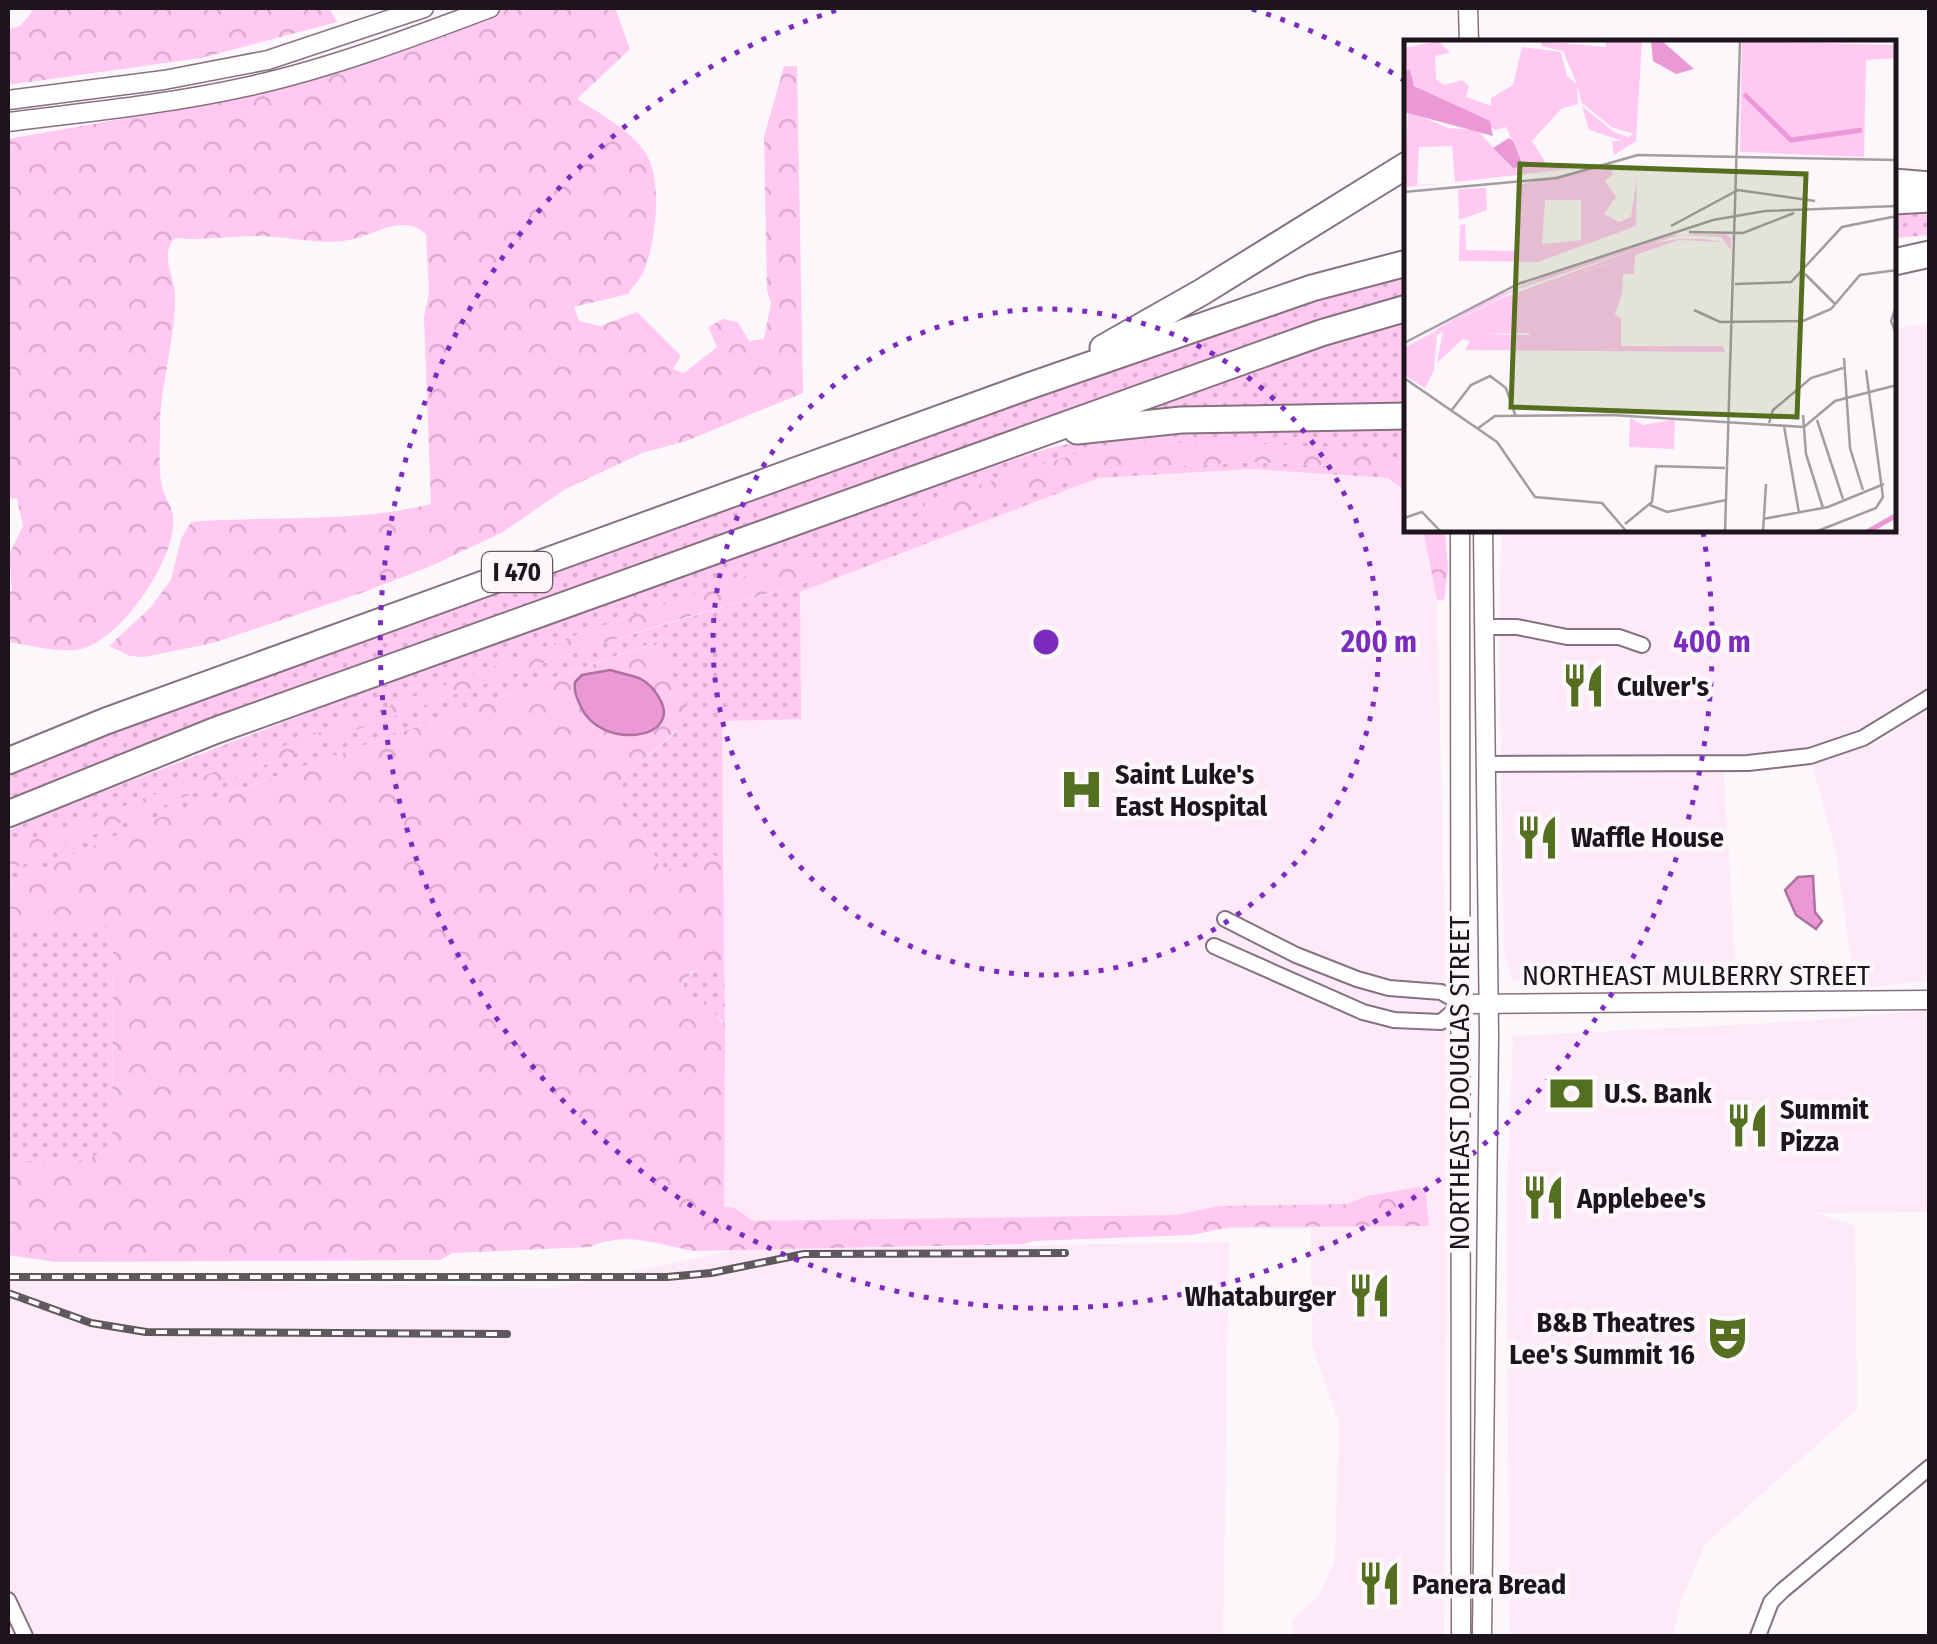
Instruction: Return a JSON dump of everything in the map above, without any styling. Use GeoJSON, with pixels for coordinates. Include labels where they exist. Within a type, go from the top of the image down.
{"type":"FeatureCollection","features":[{"type":"Feature","properties":{"kind":"highway"},"geometry":{"type":"LineString","coordinates":[[1029,386],[1202,292],[1404,167]]}},
{"type":"Feature","properties":{"kind":"highway"},"geometry":{"type":"LineString","coordinates":[[1897,182],[1930,184]]}},
{"type":"Feature","properties":{"kind":"highway"},"geometry":{"type":"LineString","coordinates":[[1897,201],[1930,198]]}},
{"type":"Feature","properties":{"kind":"highway"},"geometry":{"type":"LineString","coordinates":[[1897,244],[1930,242]]}},
{"type":"Feature","properties":{"kind":"highway"},"geometry":{"type":"LineString","coordinates":[[1897,261],[1930,254]]}},
{"type":"Feature","properties":{"kind":"highway","name":"I 470"},"geometry":{"type":"LineString","coordinates":[[8,761],[1029,386],[1312,288],[1404,263]]}},
{"type":"Feature","properties":{"kind":"highway","name":"I 470"},"geometry":{"type":"LineString","coordinates":[[8,814],[214,730],[1322,333],[1404,309]]}},
{"type":"Feature","properties":{"kind":"highway"},"geometry":{"type":"LineString","coordinates":[[990,451],[1082,430],[1146,422],[1404,416]]}},
{"type":"Feature","properties":{"kind":"main road"},"geometry":{"type":"LineString","coordinates":[[8,100],[164,80],[268,60],[424,8]]}},
{"type":"Feature","properties":{"kind":"main road"},"geometry":{"type":"LineString","coordinates":[[8,122],[254,86],[490,8]]}},
{"type":"Feature","properties":{"kind":"main road"},"geometry":{"type":"LineString","coordinates":[[1468,8],[1469,40]]}},
{"type":"Feature","properties":{"kind":"main road","name":"NORTHEAST DOUGLAS STREET"},"geometry":{"type":"LineString","coordinates":[[1460,532],[1461,1636]]}},
{"type":"Feature","properties":{"kind":"main road","name":"NORTHEAST DOUGLAS STREET"},"geometry":{"type":"LineString","coordinates":[[1482,1636],[1488,1004],[1483,532]]}},
{"type":"Feature","properties":{"kind":"main road","name":"NORTHEAST MULBERRY STREET"},"geometry":{"type":"LineString","coordinates":[[1462,1004],[1930,1000]]}},
{"type":"Feature","properties":{"kind":"street"},"geometry":{"type":"LineString","coordinates":[[1483,627],[1527,628],[1567,637],[1619,637],[1642,645]]}},
{"type":"Feature","properties":{"kind":"street"},"geometry":{"type":"LineString","coordinates":[[1485,764],[1748,763],[1810,756],[1863,738],[1930,697]]}},
{"type":"Feature","properties":{"kind":"street"},"geometry":{"type":"LineString","coordinates":[[1214,946],[1314,992],[1394,1020],[1441,1022],[1462,1004],[1441,992],[1389,988],[1357,979],[1296,955],[1225,919]]}},
{"type":"Feature","properties":{"kind":"street"},"geometry":{"type":"LineString","coordinates":[[1758,1636],[1771,1602],[1782,1591],[1930,1468]]}},
{"type":"Feature","properties":{"kind":"street"},"geometry":{"type":"LineString","coordinates":[[8,1600],[26,1636]]}},
{"type":"Feature","properties":{"kind":"shaded area"},"geometry":{"type":"Polygon","coordinates":[[[1929,323],[1929,694],[1811,760],[1723,763],[1737,988],[1513,980],[1504,953],[1501,532],[1897,532],[1897,328],[1929,323]]]}},
{"type":"Feature","properties":{"kind":"shaded area","name":"Saint Luke's East Hospital"},"geometry":{"type":"Polygon","coordinates":[[[1252,469],[1390,478],[1404,490],[1404,532],[1423,532],[1437,600],[1448,1062],[1444,1636],[1293,1636],[1292,1620],[1318,1597],[1335,1561],[1339,1422],[1312,1345],[1311,1229],[724,1228],[722,721],[800,718],[800,592],[1098,478],[1252,469]]]}},
{"type":"Feature","properties":{"kind":"shaded area"},"geometry":{"type":"Polygon","coordinates":[[[610,670],[648,684],[664,711],[661,723],[637,735],[604,730],[590,720],[577,699],[575,682],[582,675],[610,670]]]}},
{"type":"Feature","properties":{"kind":"shaded area"},"geometry":{"type":"Polygon","coordinates":[[[1929,706],[1929,981],[1869,987],[1852,967],[1836,852],[1812,764],[1880,742],[1929,706]]]}},
{"type":"Feature","properties":{"kind":"shaded area"},"geometry":{"type":"Polygon","coordinates":[[[1813,876],[1815,912],[1822,921],[1816,929],[1796,915],[1785,890],[1798,877],[1813,876]]]}},
{"type":"Feature","properties":{"kind":"shaded area"},"geometry":{"type":"Polygon","coordinates":[[[1929,1010],[1929,1212],[1816,1213],[1855,1226],[1857,1409],[1705,1544],[1679,1605],[1674,1636],[1510,1636],[1506,1220],[1513,1036],[1808,1021],[1929,1010]]]}},
{"type":"Feature","properties":{"kind":"shaded area"},"geometry":{"type":"Polygon","coordinates":[[[1229,1242],[1223,1636],[8,1636],[8,1277],[552,1288],[735,1250],[1229,1242]]]}},
{"type":"Feature","properties":{"kind":"green space"},"geometry":{"type":"Polygon","coordinates":[[[30,8],[329,8],[337,22],[201,58],[8,85],[8,29],[20,26],[32,12],[30,8]]]}},
{"type":"Feature","properties":{"kind":"green space"},"geometry":{"type":"Polygon","coordinates":[[[500,8],[615,8],[630,49],[577,99],[623,129],[645,152],[654,177],[655,226],[645,268],[628,294],[574,307],[579,321],[600,326],[637,312],[681,356],[673,369],[684,373],[717,347],[708,327],[723,319],[738,322],[749,341],[764,339],[771,303],[767,290],[764,137],[784,66],[797,66],[803,393],[686,441],[642,453],[564,490],[503,532],[431,566],[213,643],[144,657],[130,656],[109,646],[150,608],[171,580],[181,539],[191,522],[342,517],[431,504],[424,317],[429,293],[426,234],[399,225],[331,242],[261,236],[175,238],[168,252],[175,311],[160,425],[161,479],[173,515],[166,553],[127,617],[92,645],[68,650],[8,642],[8,592],[12,591],[9,555],[23,526],[17,498],[8,499],[8,139],[212,103],[295,80],[500,8]]]}},
{"type":"Feature","properties":{"kind":"green space"},"geometry":{"type":"Polygon","coordinates":[[[1929,207],[1929,235],[1897,238],[1897,209],[1929,207]]]}},
{"type":"Feature","properties":{"kind":"green space"},"geometry":{"type":"Polygon","coordinates":[[[1404,272],[1404,302],[1068,412],[133,749],[8,803],[8,773],[131,722],[1226,326],[1404,272]]]}},
{"type":"Feature","properties":{"kind":"green space"},"geometry":{"type":"Polygon","coordinates":[[[1404,322],[1404,406],[1114,419],[1297,352],[1404,322]]]}},
{"type":"Feature","properties":{"kind":"green space"},"geometry":{"type":"Polygon","coordinates":[[[1404,428],[1404,465],[1377,449],[1159,440],[1100,446],[927,502],[935,524],[1098,470],[1256,462],[1377,469],[1390,478],[1252,469],[1098,478],[800,592],[801,719],[722,721],[723,858],[708,854],[686,868],[660,867],[638,823],[619,802],[619,782],[677,731],[658,641],[144,823],[8,884],[8,871],[359,729],[574,653],[821,578],[819,559],[797,558],[572,637],[8,851],[8,831],[47,813],[331,704],[964,475],[1049,448],[1145,432],[1404,428]]]}},
{"type":"Feature","properties":{"kind":"green space"},"geometry":{"type":"Polygon","coordinates":[[[1159,440],[1377,449],[1404,465],[1404,490],[1377,469],[1256,462],[1098,470],[935,524],[916,517],[927,502],[1100,446],[1159,440]]]}},
{"type":"Feature","properties":{"kind":"green space"},"geometry":{"type":"Polygon","coordinates":[[[1423,532],[1445,532],[1448,569],[1444,600],[1437,600],[1423,532]]]}},
{"type":"Feature","properties":{"kind":"green space"},"geometry":{"type":"Polygon","coordinates":[[[797,558],[820,559],[822,578],[502,677],[218,783],[8,871],[8,851],[15,847],[572,637],[797,558]]]}},
{"type":"Feature","properties":{"kind":"green space"},"geometry":{"type":"Polygon","coordinates":[[[659,641],[688,710],[687,721],[619,782],[619,802],[638,823],[660,867],[686,868],[708,854],[723,858],[724,969],[692,972],[684,982],[682,996],[706,1001],[725,1027],[724,1207],[735,1208],[753,1221],[1178,1215],[1217,1206],[1347,1204],[1367,1196],[1419,1187],[1426,1195],[1429,1226],[1230,1227],[1192,1235],[1024,1244],[693,1251],[629,1239],[590,1247],[452,1253],[440,1260],[55,1262],[8,1255],[8,1160],[77,1161],[112,1144],[113,926],[8,930],[8,884],[144,823],[659,641]],[[642,680],[646,733],[664,721],[664,714],[656,693],[642,680]]]}},
{"type":"Feature","properties":{"kind":"green space"},"geometry":{"type":"Polygon","coordinates":[[[113,925],[112,1144],[77,1161],[8,1160],[8,930],[113,925]]]}},
{"type":"Feature","properties":{"kind":"green space"},"geometry":{"type":"Polygon","coordinates":[[[724,969],[725,1027],[720,1018],[682,996],[684,982],[693,972],[724,969]]]}},
{"type":"Feature","properties":{"kind":"railway"},"geometry":{"type":"LineString","coordinates":[[8,1277],[667,1277],[711,1273],[804,1254],[1065,1253]]}},
{"type":"Feature","properties":{"kind":"railway"},"geometry":{"type":"LineString","coordinates":[[8,1293],[91,1323],[146,1332],[507,1334]]}},
{"type":"Feature","properties":{"kind":"place","name":"Culver's"},"geometry":{"type":"Point","coordinates":[1584,686]}},
{"type":"Feature","properties":{"kind":"place","name":"Saint Luke's East Hospital"},"geometry":{"type":"Point","coordinates":[1082,790]}},
{"type":"Feature","properties":{"kind":"place","name":"Waffle House"},"geometry":{"type":"Point","coordinates":[1538,837]}},
{"type":"Feature","properties":{"kind":"place","name":"U.S. Bank"},"geometry":{"type":"Point","coordinates":[1571,1093]}},
{"type":"Feature","properties":{"kind":"place","name":"Summit Pizza"},"geometry":{"type":"Point","coordinates":[1747,1125]}},
{"type":"Feature","properties":{"kind":"place","name":"Applebee's"},"geometry":{"type":"Point","coordinates":[1544,1198]}},
{"type":"Feature","properties":{"kind":"place","name":"Whataburger"},"geometry":{"type":"Point","coordinates":[1369,1296]}},
{"type":"Feature","properties":{"kind":"place","name":"B&B Theatres Lee's Summit 16"},"geometry":{"type":"Point","coordinates":[1728,1338]}},
{"type":"Feature","properties":{"kind":"place","name":"Panera Bread"},"geometry":{"type":"Point","coordinates":[1379,1584]}}]}
